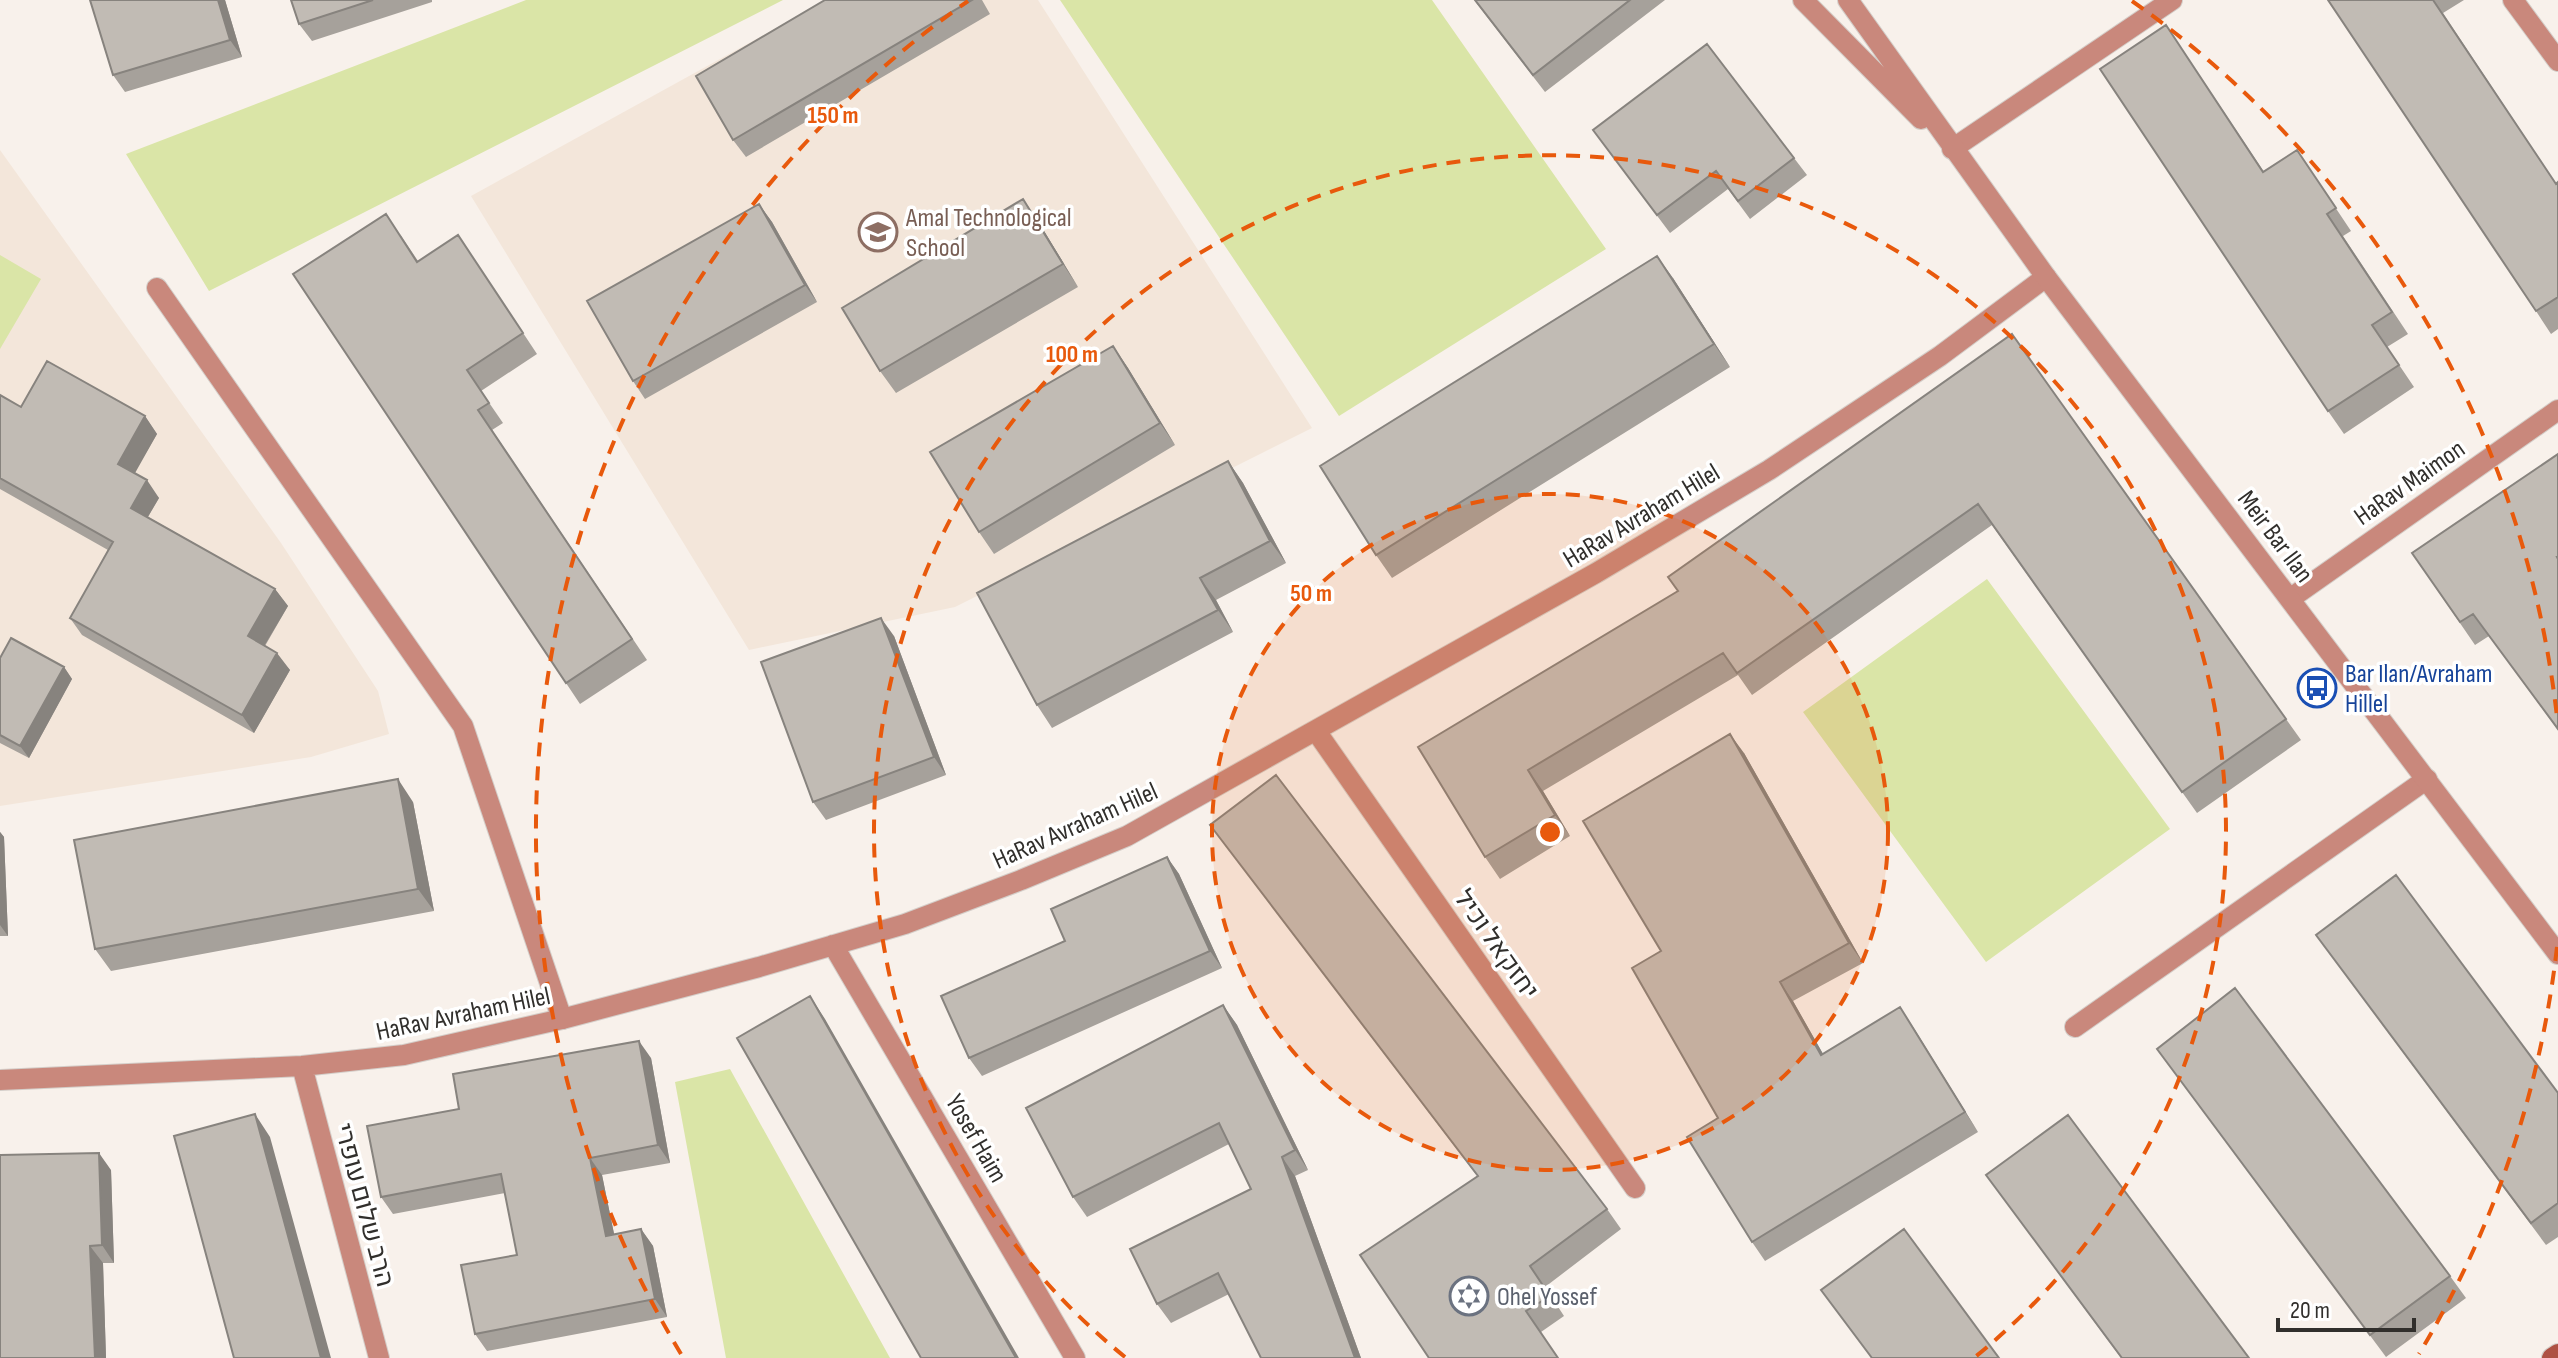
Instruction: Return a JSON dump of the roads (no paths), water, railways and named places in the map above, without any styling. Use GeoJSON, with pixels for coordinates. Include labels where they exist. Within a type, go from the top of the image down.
{"type":"FeatureCollection","features":[{"type":"Feature","properties":{"kind":"main road"},"geometry":{"type":"LineString","coordinates":[[2552,1358],[2558,1354]]}},
{"type":"Feature","properties":{"kind":"street","name":"Meir Bar Ilan"},"geometry":{"type":"LineString","coordinates":[[1803,0],[1862,64],[1952,149]]}},
{"type":"Feature","properties":{"kind":"street","name":"Meir Bar Ilan"},"geometry":{"type":"LineString","coordinates":[[1848,0],[2046,277],[2558,954]]}},
{"type":"Feature","properties":{"kind":"street"},"geometry":{"type":"LineString","coordinates":[[1952,149],[2172,0]]}},
{"type":"Feature","properties":{"kind":"street"},"geometry":{"type":"LineString","coordinates":[[2513,0],[2558,61]]}},
{"type":"Feature","properties":{"kind":"street","name":"HaRav Avraham Hilel"},"geometry":{"type":"LineString","coordinates":[[0,1080],[302,1066],[404,1055],[562,1019],[919,919],[1127,836],[1596,573],[1769,470],[1940,356],[2046,277]]}},
{"type":"Feature","properties":{"kind":"street"},"geometry":{"type":"LineString","coordinates":[[157,288],[463,726],[562,1019]]}},
{"type":"Feature","properties":{"kind":"street","name":"HaRav Maimon"},"geometry":{"type":"LineString","coordinates":[[2291,598],[2558,410]]}},
{"type":"Feature","properties":{"kind":"street","name":"יחזקאל וכיל"},"geometry":{"type":"LineString","coordinates":[[1316,731],[1635,1188]]}},
{"type":"Feature","properties":{"kind":"street"},"geometry":{"type":"LineString","coordinates":[[2075,1027],[2427,779]]}},
{"type":"Feature","properties":{"kind":"street","name":"Yosef Haim"},"geometry":{"type":"LineString","coordinates":[[833,945],[1075,1358]]}},
{"type":"Feature","properties":{"kind":"street","name":"הרב שלום עופרי"},"geometry":{"type":"LineString","coordinates":[[302,1066],[379,1358]]}},
{"type":"Feature","properties":{"kind":"place","name":"Amal Technological School"},"geometry":{"type":"Point","coordinates":[878,232]}},
{"type":"Feature","properties":{"kind":"place","name":"Bar Ilan/Avraham Hillel"},"geometry":{"type":"Point","coordinates":[2317,688]}},
{"type":"Feature","properties":{"kind":"place","name":"Ohel Yossef"},"geometry":{"type":"Point","coordinates":[1469,1296]}}]}
